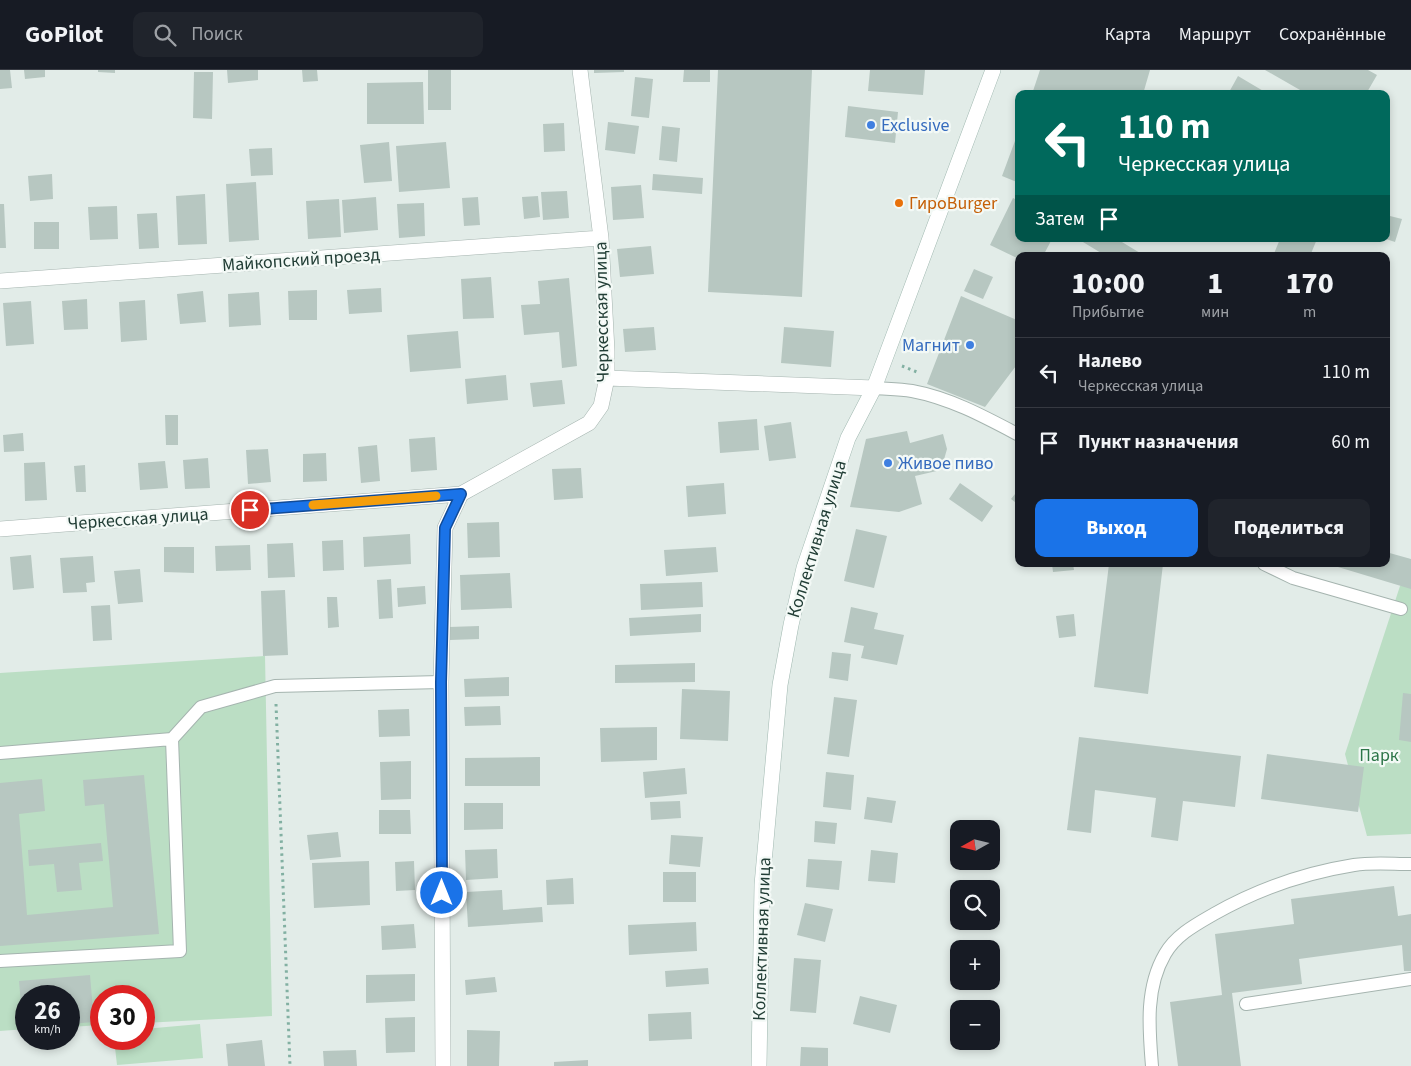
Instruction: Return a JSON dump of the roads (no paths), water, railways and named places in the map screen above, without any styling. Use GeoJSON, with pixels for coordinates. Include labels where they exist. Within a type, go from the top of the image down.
{"type":"FeatureCollection","features":[{"type":"Feature","properties":{"kind":"street","name":"Черкесская улица"},"geometry":{"type":"LineString","coordinates":[[0,529],[461,494],[589,423],[601,406],[607,378],[601,238],[580,70]]}},
{"type":"Feature","properties":{"kind":"street","name":"Коллективная улица"},"geometry":{"type":"LineString","coordinates":[[759,1066],[762,885],[782,676],[804,568],[848,438],[874,388],[993,70]]}},
{"type":"Feature","properties":{"kind":"street","name":"Майкопский проезд"},"geometry":{"type":"LineString","coordinates":[[0,281],[601,238]]}},
{"type":"Feature","properties":{"kind":"street"},"geometry":{"type":"LineString","coordinates":[[607,378],[874,388]]}},
{"type":"Feature","properties":{"kind":"street"},"geometry":{"type":"LineString","coordinates":[[443,1066],[441,682],[445,528],[461,494]]}},
{"type":"Feature","properties":{"kind":"lane"},"geometry":{"type":"LineString","coordinates":[[874,388],[913,391],[949,402],[981,415],[1015,433]]}},
{"type":"Feature","properties":{"kind":"lane"},"geometry":{"type":"LineString","coordinates":[[1270,567],[1294,578],[1401,609]]}},
{"type":"Feature","properties":{"kind":"lane"},"geometry":{"type":"LineString","coordinates":[[0,753],[172,739],[201,707],[275,686],[441,682]]}},
{"type":"Feature","properties":{"kind":"lane"},"geometry":{"type":"LineString","coordinates":[[0,961],[180,951],[172,739]]}},
{"type":"Feature","properties":{"kind":"lane"},"geometry":{"type":"LineString","coordinates":[[1152,1066],[1148,1014],[1158,972],[1164,956],[1175,938],[1242,898],[1293,878],[1356,865],[1411,864]]}},
{"type":"Feature","properties":{"kind":"lane"},"geometry":{"type":"LineString","coordinates":[[1246,1004],[1411,979]]}},
{"type":"Feature","properties":{"kind":"place","name":"Exclusive"},"geometry":{"type":"Point","coordinates":[871,125]}},
{"type":"Feature","properties":{"kind":"place","name":"ГироBurger"},"geometry":{"type":"Point","coordinates":[899,203]}},
{"type":"Feature","properties":{"kind":"place","name":"Магнит"},"geometry":{"type":"Point","coordinates":[970,345]}},
{"type":"Feature","properties":{"kind":"place","name":"Живое пиво"},"geometry":{"type":"Point","coordinates":[888,463]}},
{"type":"Feature","properties":{"kind":"park label","name":"Парк"},"geometry":{"type":"Point","coordinates":[1379,755]}}]}
